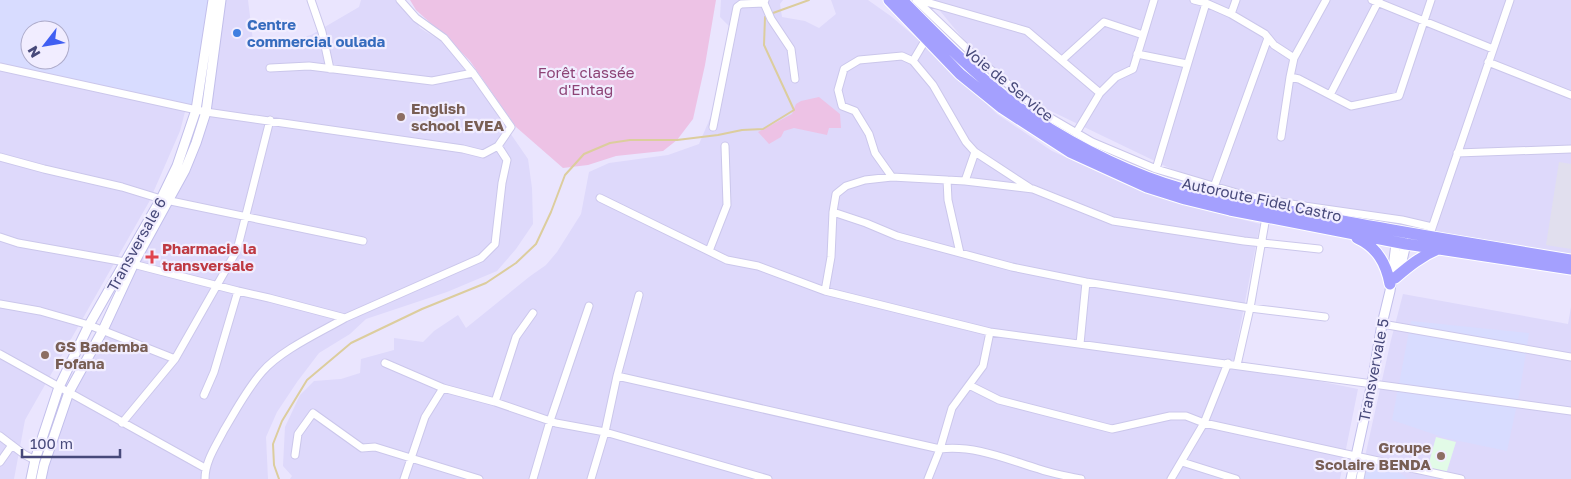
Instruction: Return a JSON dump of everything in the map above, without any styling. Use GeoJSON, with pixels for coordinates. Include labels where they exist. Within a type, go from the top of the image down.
{"type":"FeatureCollection","features":[{"type":"Feature","properties":{"kind":"highway","name":"Autoroute Fidel Castro"},"geometry":{"type":"LineString","coordinates":[[889,0],[960,74],[1002,108],[1070,152],[1147,187],[1185,199],[1347,232],[1402,238],[1430,232],[1571,260]]}},
{"type":"Feature","properties":{"kind":"highway","name":"Autoroute Fidel Castro"},"geometry":{"type":"LineString","coordinates":[[912,1],[975,73],[1003,96],[1049,128],[1098,155],[1152,178],[1202,194],[1402,238],[1438,249],[1571,269]]}},
{"type":"Feature","properties":{"kind":"highway"},"geometry":{"type":"LineString","coordinates":[[1347,232],[1375,250],[1385,264],[1392,284],[1413,263],[1438,249]]}},
{"type":"Feature","properties":{"kind":"main road","name":"Transversale 6"},"geometry":{"type":"LineString","coordinates":[[165,200],[196,110],[213,0]]}},
{"type":"Feature","properties":{"kind":"main road","name":"Transversale 6"},"geometry":{"type":"LineString","coordinates":[[31,479],[35,460],[59,387],[90,325],[185,170],[206,112],[221,0]]}},
{"type":"Feature","properties":{"kind":"main road","name":"Transvervale 5"},"geometry":{"type":"LineString","coordinates":[[1351,479],[1360,457],[1382,324],[1402,238]]}},
{"type":"Feature","properties":{"kind":"main road","name":"Transversale 6"},"geometry":{"type":"LineString","coordinates":[[42,479],[44,465],[69,392],[103,330],[129,263]]}},
{"type":"Feature","properties":{"kind":"street"},"geometry":{"type":"LineString","coordinates":[[311,0],[322,32],[330,69]]}},
{"type":"Feature","properties":{"kind":"street"},"geometry":{"type":"LineString","coordinates":[[0,67],[206,112],[463,149],[483,154],[498,146],[511,126],[473,73],[444,38],[416,18],[400,0]]}},
{"type":"Feature","properties":{"kind":"street"},"geometry":{"type":"LineString","coordinates":[[1076,133],[1100,93],[1116,77],[1132,69],[1154,0]]}},
{"type":"Feature","properties":{"kind":"street"},"geometry":{"type":"LineString","coordinates":[[1194,0],[1231,14],[1265,34],[1274,45],[1294,58]]}},
{"type":"Feature","properties":{"kind":"street"},"geometry":{"type":"LineString","coordinates":[[1231,14],[1236,0]]}},
{"type":"Feature","properties":{"kind":"street"},"geometry":{"type":"LineString","coordinates":[[1281,137],[1294,58],[1326,0]]}},
{"type":"Feature","properties":{"kind":"street"},"geometry":{"type":"LineString","coordinates":[[1290,76],[1352,106],[1399,96],[1431,0]]}},
{"type":"Feature","properties":{"kind":"street"},"geometry":{"type":"LineString","coordinates":[[1430,232],[1510,0]]}},
{"type":"Feature","properties":{"kind":"street"},"geometry":{"type":"LineString","coordinates":[[912,1],[1027,30],[1100,93]]}},
{"type":"Feature","properties":{"kind":"street","name":"Voie de Service"},"geometry":{"type":"LineString","coordinates":[[912,1],[1044,114],[1092,142],[1156,168],[1255,198],[1402,220],[1430,232]]}},
{"type":"Feature","properties":{"kind":"street"},"geometry":{"type":"LineString","coordinates":[[1330,95],[1376,1],[1493,49]]}},
{"type":"Feature","properties":{"kind":"street"},"geometry":{"type":"LineString","coordinates":[[713,127],[737,7],[741,4],[764,2],[771,19],[791,49],[795,79]]}},
{"type":"Feature","properties":{"kind":"street"},"geometry":{"type":"LineString","coordinates":[[1156,168],[1206,3]]}},
{"type":"Feature","properties":{"kind":"street"},"geometry":{"type":"LineString","coordinates":[[1062,60],[1104,22],[1143,35]]}},
{"type":"Feature","properties":{"kind":"street"},"geometry":{"type":"LineString","coordinates":[[1214,187],[1268,38]]}},
{"type":"Feature","properties":{"kind":"street"},"geometry":{"type":"LineString","coordinates":[[913,61],[926,39]]}},
{"type":"Feature","properties":{"kind":"street"},"geometry":{"type":"LineString","coordinates":[[1137,54],[1187,64]]}},
{"type":"Feature","properties":{"kind":"street"},"geometry":{"type":"LineString","coordinates":[[892,177],[875,153],[869,134],[854,111],[842,106],[838,90],[844,69],[859,60],[902,56],[913,61],[933,85],[966,142],[975,152],[1033,189],[1113,221],[1262,243],[1319,249]]}},
{"type":"Feature","properties":{"kind":"street"},"geometry":{"type":"LineString","coordinates":[[1488,62],[1571,95]]}},
{"type":"Feature","properties":{"kind":"street"},"geometry":{"type":"LineString","coordinates":[[270,68],[310,66],[432,81],[473,73]]}},
{"type":"Feature","properties":{"kind":"street"},"geometry":{"type":"LineString","coordinates":[[122,423],[175,359],[237,250],[270,120]]}},
{"type":"Feature","properties":{"kind":"street"},"geometry":{"type":"LineString","coordinates":[[205,479],[205,468],[214,448],[239,404],[262,371],[283,354],[345,318],[481,258],[495,244],[502,183],[508,160],[498,146]]}},
{"type":"Feature","properties":{"kind":"street"},"geometry":{"type":"LineString","coordinates":[[709,251],[727,205],[725,146]]}},
{"type":"Feature","properties":{"kind":"street"},"geometry":{"type":"LineString","coordinates":[[1457,153],[1571,149]]}},
{"type":"Feature","properties":{"kind":"street"},"geometry":{"type":"LineString","coordinates":[[965,181],[975,152]]}},
{"type":"Feature","properties":{"kind":"street"},"geometry":{"type":"LineString","coordinates":[[0,157],[165,200],[363,241]]}},
{"type":"Feature","properties":{"kind":"street"},"geometry":{"type":"LineString","coordinates":[[825,291],[832,257],[833,212],[836,194],[846,186],[865,180],[892,177],[965,181],[1033,189]]}},
{"type":"Feature","properties":{"kind":"street"},"geometry":{"type":"LineString","coordinates":[[947,180],[948,200],[960,253]]}},
{"type":"Feature","properties":{"kind":"street"},"geometry":{"type":"LineString","coordinates":[[600,198],[727,260],[758,266],[825,291],[990,332],[1237,364],[1571,411]]}},
{"type":"Feature","properties":{"kind":"street"},"geometry":{"type":"LineString","coordinates":[[833,212],[897,236],[1012,267],[1086,282],[1250,308],[1325,317]]}},
{"type":"Feature","properties":{"kind":"street"},"geometry":{"type":"LineString","coordinates":[[1237,364],[1250,308],[1266,217]]}},
{"type":"Feature","properties":{"kind":"street"},"geometry":{"type":"LineString","coordinates":[[0,237],[18,243],[129,263],[345,318]]}},
{"type":"Feature","properties":{"kind":"street"},"geometry":{"type":"LineString","coordinates":[[1080,344],[1086,282]]}},
{"type":"Feature","properties":{"kind":"street"},"geometry":{"type":"LineString","coordinates":[[204,395],[214,372],[238,291]]}},
{"type":"Feature","properties":{"kind":"street"},"geometry":{"type":"LineString","coordinates":[[591,479],[605,432],[616,376],[640,295]]}},
{"type":"Feature","properties":{"kind":"street"},"geometry":{"type":"LineString","coordinates":[[0,304],[40,311],[90,325],[175,359]]}},
{"type":"Feature","properties":{"kind":"street"},"geometry":{"type":"LineString","coordinates":[[533,479],[550,421],[589,306]]}},
{"type":"Feature","properties":{"kind":"street"},"geometry":{"type":"LineString","coordinates":[[495,402],[516,337],[533,313]]}},
{"type":"Feature","properties":{"kind":"street"},"geometry":{"type":"LineString","coordinates":[[1382,324],[1571,357]]}},
{"type":"Feature","properties":{"kind":"street"},"geometry":{"type":"LineString","coordinates":[[928,479],[940,449],[952,408],[983,366],[990,332]]}},
{"type":"Feature","properties":{"kind":"street"},"geometry":{"type":"LineString","coordinates":[[0,354],[205,468]]}},
{"type":"Feature","properties":{"kind":"street"},"geometry":{"type":"LineString","coordinates":[[385,363],[443,388],[495,402],[550,421],[605,432],[768,479]]}},
{"type":"Feature","properties":{"kind":"street"},"geometry":{"type":"LineString","coordinates":[[1171,479],[1204,423],[1228,364]]}},
{"type":"Feature","properties":{"kind":"street"},"geometry":{"type":"LineString","coordinates":[[616,376],[940,449],[953,448],[982,451],[1042,470],[1081,479]]}},
{"type":"Feature","properties":{"kind":"street"},"geometry":{"type":"LineString","coordinates":[[969,385],[999,400],[1112,428],[1170,416],[1186,416],[1204,423],[1460,479]]}},
{"type":"Feature","properties":{"kind":"street"},"geometry":{"type":"LineString","coordinates":[[404,479],[425,417],[443,388]]}},
{"type":"Feature","properties":{"kind":"street"},"geometry":{"type":"LineString","coordinates":[[295,455],[298,434],[313,413],[362,448],[375,448],[475,478]]}},
{"type":"Feature","properties":{"kind":"street"},"geometry":{"type":"LineString","coordinates":[[0,436],[35,460]]}},
{"type":"Feature","properties":{"kind":"street"},"geometry":{"type":"LineString","coordinates":[[0,462],[12,445]]}},
{"type":"Feature","properties":{"kind":"street"},"geometry":{"type":"LineString","coordinates":[[1360,457],[1360,479]]}},
{"type":"Feature","properties":{"kind":"street"},"geometry":{"type":"LineString","coordinates":[[1182,462],[1236,479]]}},
{"type":"Feature","properties":{"kind":"shaded area"},"geometry":{"type":"Polygon","coordinates":[[[0,0],[215,0],[196,108],[23,70],[70,70],[70,20],[20,20],[20,69],[0,65],[0,0]]]}},
{"type":"Feature","properties":{"kind":"shaded area"},"geometry":{"type":"Polygon","coordinates":[[[224,0],[248,0],[254,49],[311,35],[359,7],[361,0],[405,0],[420,28],[444,43],[479,88],[528,159],[532,188],[533,224],[516,249],[497,271],[447,292],[366,319],[350,334],[319,353],[277,412],[266,437],[268,479],[42,479],[61,414],[157,227],[191,170],[207,103],[224,0]]]}},
{"type":"Feature","properties":{"kind":"shaded area"},"geometry":{"type":"Polygon","coordinates":[[[721,0],[783,0],[780,4],[782,17],[805,21],[819,28],[836,14],[831,0],[868,0],[892,17],[936,55],[997,114],[1052,151],[1127,185],[1197,208],[1260,224],[1234,359],[1298,377],[1358,389],[1340,479],[290,479],[292,476],[283,466],[285,427],[300,395],[314,381],[341,379],[360,373],[361,359],[394,350],[394,338],[423,342],[434,331],[458,315],[466,328],[546,265],[557,252],[581,214],[589,172],[609,163],[668,155],[699,144],[711,116],[729,26],[720,17],[721,0]]]}},
{"type":"Feature","properties":{"kind":"shaded area"},"geometry":{"type":"Polygon","coordinates":[[[931,0],[1571,0],[1571,254],[1437,233],[1213,189],[1028,100],[979,58],[931,0]]]}},
{"type":"Feature","properties":{"kind":"shaded area"},"geometry":{"type":"Polygon","coordinates":[[[0,69],[186,108],[180,131],[149,202],[25,420],[14,479],[0,479],[0,69]]]}},
{"type":"Feature","properties":{"kind":"shaded area"},"geometry":{"type":"Polygon","coordinates":[[[1559,162],[1571,164],[1571,249],[1546,245],[1559,162]]]}},
{"type":"Feature","properties":{"kind":"shaded area"},"geometry":{"type":"Polygon","coordinates":[[[1403,294],[1568,324],[1571,307],[1571,479],[1360,479],[1403,294]]]}},
{"type":"Feature","properties":{"kind":"shaded area"},"geometry":{"type":"Polygon","coordinates":[[[1411,321],[1529,333],[1520,390],[1507,451],[1445,438],[1392,420],[1411,321]]]}},
{"type":"Feature","properties":{"kind":"shaded area","name":"Groupe Scolaire BENDA"},"geometry":{"type":"Polygon","coordinates":[[[1436,437],[1456,442],[1446,474],[1427,470],[1436,437]]]}},
{"type":"Feature","properties":{"kind":"shaded area"},"geometry":{"type":"Polygon","coordinates":[[[1377,464],[1393,468],[1408,479],[1361,479],[1365,466],[1377,464]]]}},
{"type":"Feature","properties":{"kind":"green space","name":"Forêt classée d'Entag"},"geometry":{"type":"Polygon","coordinates":[[[410,0],[716,0],[705,65],[693,119],[677,140],[663,151],[616,156],[588,165],[563,168],[516,127],[470,61],[416,10],[410,0]]]}},
{"type":"Feature","properties":{"kind":"green space"},"geometry":{"type":"Polygon","coordinates":[[[819,97],[840,114],[841,128],[829,128],[827,135],[794,128],[784,131],[781,137],[769,144],[758,132],[792,114],[796,104],[801,101],[819,97]]]}},
{"type":"Feature","properties":{"kind":"waterway"},"geometry":{"type":"LineString","coordinates":[[773,13],[809,0]]}},
{"type":"Feature","properties":{"kind":"waterway"},"geometry":{"type":"LineString","coordinates":[[279,479],[274,465],[273,444],[282,421],[307,380],[351,343],[422,309],[486,283],[516,263],[536,244],[565,175],[584,154],[610,143],[630,140],[677,140],[742,130],[763,129],[794,110],[764,45],[765,17]]}},
{"type":"Feature","properties":{"kind":"place","name":"Centre commercial oulada"},"geometry":{"type":"Point","coordinates":[237,33]}},
{"type":"Feature","properties":{"kind":"place","name":"English school EVEA"},"geometry":{"type":"Point","coordinates":[401,117]}},
{"type":"Feature","properties":{"kind":"place","name":"Pharmacie la transversale"},"geometry":{"type":"Point","coordinates":[152,257]}},
{"type":"Feature","properties":{"kind":"place","name":"GS Bademba Fofana"},"geometry":{"type":"Point","coordinates":[45,355]}},
{"type":"Feature","properties":{"kind":"place","name":"Groupe Scolaire BENDA"},"geometry":{"type":"Point","coordinates":[1441,456]}}]}
